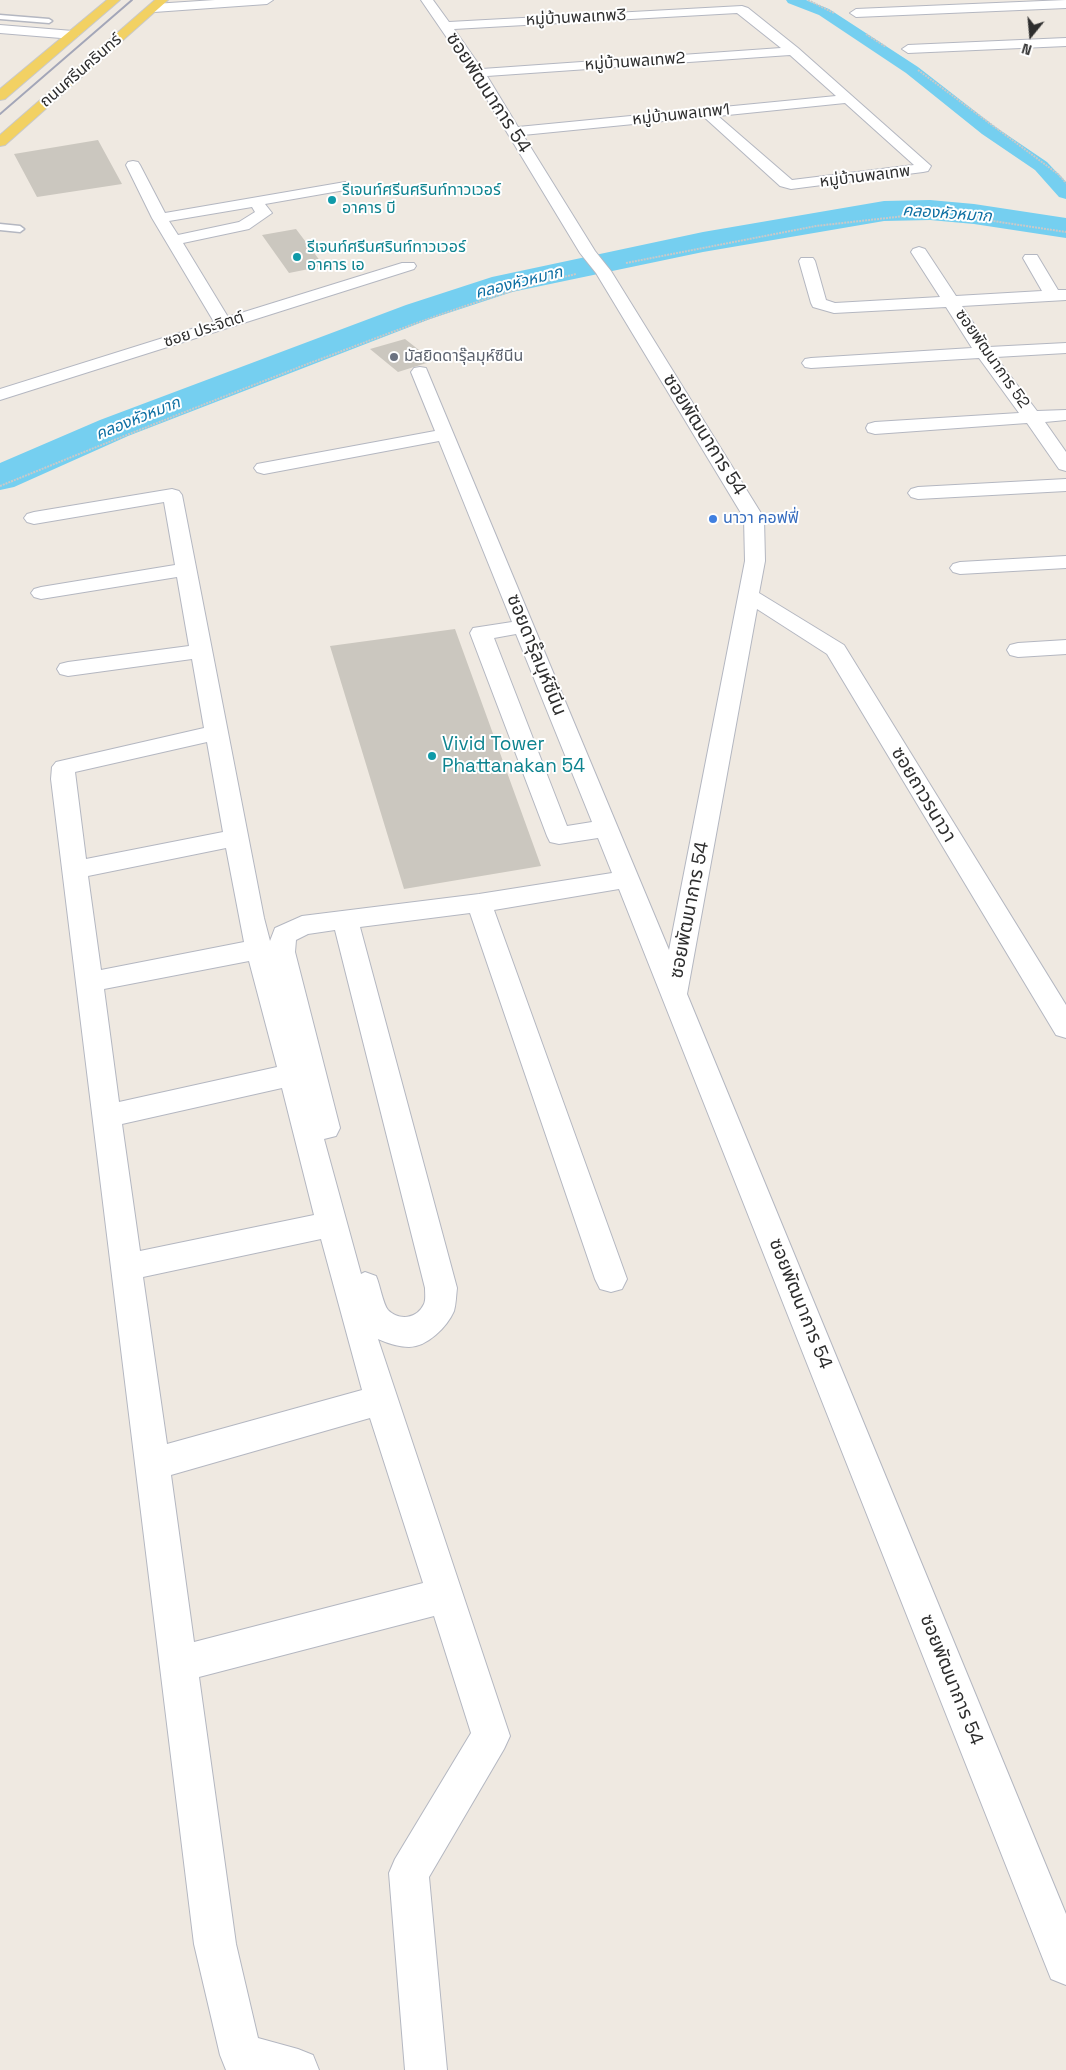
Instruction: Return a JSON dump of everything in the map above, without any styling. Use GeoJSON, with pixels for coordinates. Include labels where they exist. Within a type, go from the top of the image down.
{"type":"FeatureCollection","features":[{"type":"Feature","properties":{"kind":"main road","name":"ถนนศรีนครินทร์"},"geometry":{"type":"LineString","coordinates":[[0,96],[114,0]]}},
{"type":"Feature","properties":{"kind":"main road","name":"ถนนศรีนครินทร์"},"geometry":{"type":"LineString","coordinates":[[0,142],[159,3]]}},
{"type":"Feature","properties":{"kind":"main road"},"geometry":{"type":"LineString","coordinates":[[73,35],[117,39]]}},
{"type":"Feature","properties":{"kind":"street"},"geometry":{"type":"LineString","coordinates":[[159,3],[170,0]]}},
{"type":"Feature","properties":{"kind":"street"},"geometry":{"type":"LineString","coordinates":[[159,3],[266,0]]}},
{"type":"Feature","properties":{"kind":"street","name":"ซอยพัฒนาการ 54"},"geometry":{"type":"LineString","coordinates":[[427,0],[478,73],[754,518],[755,561],[674,994],[1066,1964]]}},
{"type":"Feature","properties":{"kind":"street"},"geometry":{"type":"LineString","coordinates":[[856,13],[1032,3],[1066,4]]}},
{"type":"Feature","properties":{"kind":"street"},"geometry":{"type":"LineString","coordinates":[[1032,3],[1048,17]]}},
{"type":"Feature","properties":{"kind":"street","name":"หมู่บ้านพลเทพ3"},"geometry":{"type":"LineString","coordinates":[[445,26],[738,9]]}},
{"type":"Feature","properties":{"kind":"street","name":"หมู่บ้านพลเทพ"},"geometry":{"type":"LineString","coordinates":[[707,112],[785,183],[791,185],[923,168],[924,166],[793,51],[744,11],[738,9]]}},
{"type":"Feature","properties":{"kind":"street"},"geometry":{"type":"LineString","coordinates":[[0,29],[73,35]]}},
{"type":"Feature","properties":{"kind":"street"},"geometry":{"type":"LineString","coordinates":[[908,49],[1066,42]]}},
{"type":"Feature","properties":{"kind":"street","name":"หมู่บ้านพลเทพ2"},"geometry":{"type":"LineString","coordinates":[[478,73],[793,51]]}},
{"type":"Feature","properties":{"kind":"street","name":"หมู่บ้านพลเทพ1"},"geometry":{"type":"LineString","coordinates":[[514,132],[847,99]]}},
{"type":"Feature","properties":{"kind":"street"},"geometry":{"type":"LineString","coordinates":[[133,164],[160,218],[224,324]]}},
{"type":"Feature","properties":{"kind":"street"},"geometry":{"type":"LineString","coordinates":[[160,218],[346,186]]}},
{"type":"Feature","properties":{"kind":"street"},"geometry":{"type":"LineString","coordinates":[[174,240],[244,226],[264,213],[256,202]]}},
{"type":"Feature","properties":{"kind":"street","name":"ซอยพัฒนาการ 52"},"geometry":{"type":"LineString","coordinates":[[919,252],[983,352],[1066,465]]}},
{"type":"Feature","properties":{"kind":"street"},"geometry":{"type":"LineString","coordinates":[[1031,258],[1060,295]]}},
{"type":"Feature","properties":{"kind":"street"},"geometry":{"type":"LineString","coordinates":[[807,261],[819,303],[834,308],[1060,295]]}},
{"type":"Feature","properties":{"kind":"street","name":"ซอย ประจิตต์"},"geometry":{"type":"LineString","coordinates":[[0,395],[408,266]]}},
{"type":"Feature","properties":{"kind":"street"},"geometry":{"type":"LineString","coordinates":[[811,363],[1066,348]]}},
{"type":"Feature","properties":{"kind":"street","name":"ซอยดารุ๊ลมุห์ซีนีน"},"geometry":{"type":"LineString","coordinates":[[420,372],[674,994]]}},
{"type":"Feature","properties":{"kind":"street"},"geometry":{"type":"LineString","coordinates":[[875,428],[1066,415]]}},
{"type":"Feature","properties":{"kind":"street"},"geometry":{"type":"LineString","coordinates":[[264,468],[446,434]]}},
{"type":"Feature","properties":{"kind":"street"},"geometry":{"type":"LineString","coordinates":[[918,493],[1066,485]]}},
{"type":"Feature","properties":{"kind":"street"},"geometry":{"type":"LineString","coordinates":[[34,518],[172,496],[251,918],[368,1360],[490,1736],[409,1873],[426,2070]]}},
{"type":"Feature","properties":{"kind":"street"},"geometry":{"type":"LineString","coordinates":[[960,568],[1066,562]]}},
{"type":"Feature","properties":{"kind":"street"},"geometry":{"type":"LineString","coordinates":[[40,593],[185,570]]}},
{"type":"Feature","properties":{"kind":"street","name":"ซอยถาวรนาวา"},"geometry":{"type":"LineString","coordinates":[[748,595],[836,650],[1066,1028]]}},
{"type":"Feature","properties":{"kind":"street"},"geometry":{"type":"LineString","coordinates":[[524,627],[481,633],[559,836],[606,828]]}},
{"type":"Feature","properties":{"kind":"street"},"geometry":{"type":"LineString","coordinates":[[1018,650],[1066,647]]}},
{"type":"Feature","properties":{"kind":"street"},"geometry":{"type":"LineString","coordinates":[[68,669],[201,651]]}},
{"type":"Feature","properties":{"kind":"street"},"geometry":{"type":"LineString","coordinates":[[216,733],[64,767],[63,778],[215,1944],[241,2055],[298,2070]]}},
{"type":"Feature","properties":{"kind":"street"},"geometry":{"type":"LineString","coordinates":[[75,870],[236,838]]}},
{"type":"Feature","properties":{"kind":"street"},"geometry":{"type":"LineString","coordinates":[[344,920],[441,1288],[439,1309],[428,1322],[410,1333],[391,1330],[373,1317],[282,952],[284,935],[302,925],[479,903],[627,879]]}},
{"type":"Feature","properties":{"kind":"street"},"geometry":{"type":"LineString","coordinates":[[479,903],[611,1279]]}},
{"type":"Feature","properties":{"kind":"street"},"geometry":{"type":"LineString","coordinates":[[89,982],[259,948]]}},
{"type":"Feature","properties":{"kind":"street"},"geometry":{"type":"LineString","coordinates":[[106,1116],[292,1075]]}},
{"type":"Feature","properties":{"kind":"street"},"geometry":{"type":"LineString","coordinates":[[126,1267],[332,1224]]}},
{"type":"Feature","properties":{"kind":"street"},"geometry":{"type":"LineString","coordinates":[[152,1464],[381,1400]]}},
{"type":"Feature","properties":{"kind":"street"},"geometry":{"type":"LineString","coordinates":[[178,1664],[444,1595]]}},
{"type":"Feature","properties":{"kind":"lane"},"geometry":{"type":"LineString","coordinates":[[0,17],[49,21]]}},
{"type":"Feature","properties":{"kind":"lane"},"geometry":{"type":"LineString","coordinates":[[0,227],[20,229]]}},
{"type":"Feature","properties":{"kind":"path"},"geometry":{"type":"LineString","coordinates":[[808,0],[836,15]]}},
{"type":"Feature","properties":{"kind":"path"},"geometry":{"type":"LineString","coordinates":[[861,31],[886,47]]}},
{"type":"Feature","properties":{"kind":"path"},"geometry":{"type":"LineString","coordinates":[[917,69],[1058,174],[1066,183]]}},
{"type":"Feature","properties":{"kind":"path"},"geometry":{"type":"LineString","coordinates":[[0,486],[163,419],[384,336],[520,288],[597,266],[816,226],[914,215],[973,218],[1066,232]]}},
{"type":"Feature","properties":{"kind":"building"},"geometry":{"type":"Polygon","coordinates":[[[98,140],[122,184],[37,197],[14,154],[98,140]]]}},
{"type":"Feature","properties":{"kind":"building"},"geometry":{"type":"Polygon","coordinates":[[[296,229],[324,266],[289,273],[262,235],[296,229]]]}},
{"type":"Feature","properties":{"kind":"building","name":"มัสยิดดารุ๊ลมุห์ซีนีน"},"geometry":{"type":"Polygon","coordinates":[[[405,339],[433,361],[398,372],[370,349],[405,339]]]}},
{"type":"Feature","properties":{"kind":"building","name":"Vivid Tower Phattanakan 54"},"geometry":{"type":"Polygon","coordinates":[[[455,629],[541,866],[404,889],[330,646],[455,629]]]}},
{"type":"Feature","properties":{"kind":"waterway"},"geometry":{"type":"LineString","coordinates":[[793,0],[824,12],[912,70],[988,130],[1041,166],[1066,193]]}},
{"type":"Feature","properties":{"kind":"waterway","name":"คลองหัวหมาก"},"geometry":{"type":"LineString","coordinates":[[0,478],[114,428],[418,312],[504,284],[703,242],[884,211],[930,210],[974,214],[1066,228]]}},
{"type":"Feature","properties":{"kind":"railway"},"geometry":{"type":"LineString","coordinates":[[0,114],[132,0]]}},
{"type":"Feature","properties":{"kind":"place","name":"รีเจนท์ศรีนศรินท์ทาวเวอร์ อาคาร บี"},"geometry":{"type":"Point","coordinates":[332,200]}},
{"type":"Feature","properties":{"kind":"place","name":"รีเจนท์ศรีนศรินท์ทาวเวอร์ อาคาร เอ"},"geometry":{"type":"Point","coordinates":[297,257]}},
{"type":"Feature","properties":{"kind":"place","name":"มัสยิดดารุ๊ลมุห์ซีนีน"},"geometry":{"type":"Point","coordinates":[394,357]}},
{"type":"Feature","properties":{"kind":"place","name":"นาวา คอฟฟี่"},"geometry":{"type":"Point","coordinates":[713,519]}},
{"type":"Feature","properties":{"kind":"place","name":"Vivid Tower Phattanakan 54"},"geometry":{"type":"Point","coordinates":[432,756]}}]}
